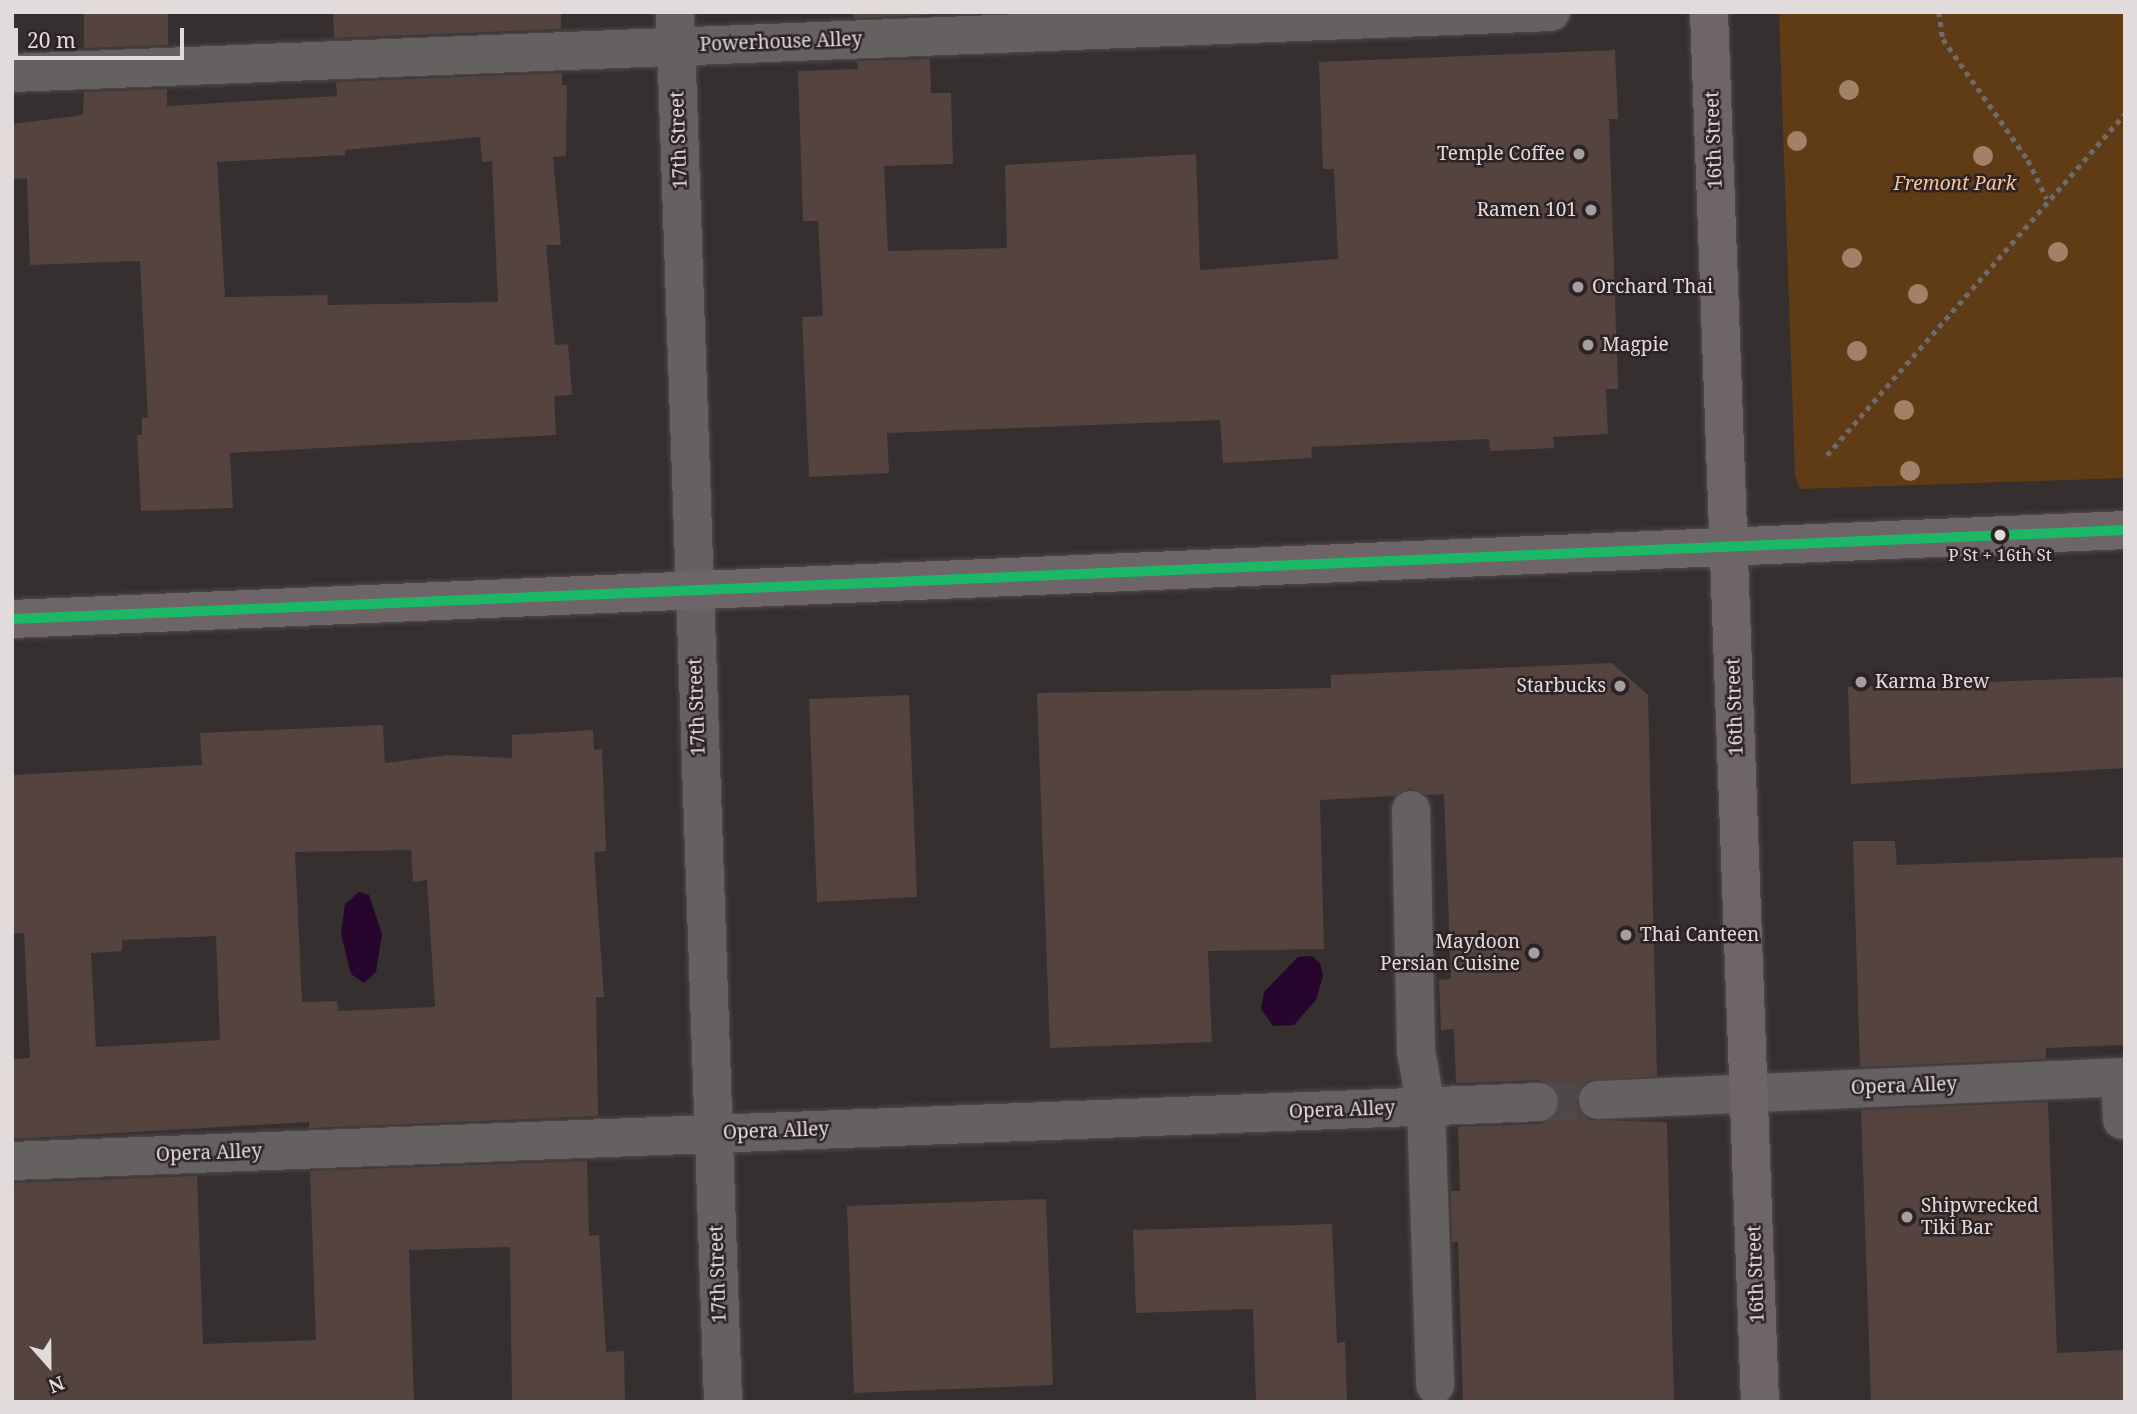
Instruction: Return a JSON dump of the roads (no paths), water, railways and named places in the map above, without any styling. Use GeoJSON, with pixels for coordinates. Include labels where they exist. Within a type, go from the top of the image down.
{"type":"FeatureCollection","features":[{"type":"Feature","properties":{"kind":"main road","name":"16th Street"},"geometry":{"type":"LineString","coordinates":[[1709,12],[1760,1402]]}},
{"type":"Feature","properties":{"kind":"main road"},"geometry":{"type":"LineString","coordinates":[[12,619],[693,587],[2125,530]]}},
{"type":"Feature","properties":{"kind":"street","name":"Powerhouse Alley"},"geometry":{"type":"LineString","coordinates":[[12,74],[676,29],[1551,12]]}},
{"type":"Feature","properties":{"kind":"street","name":"17th Street"},"geometry":{"type":"LineString","coordinates":[[676,29],[693,587],[723,1402]]}},
{"type":"Feature","properties":{"kind":"street"},"geometry":{"type":"LineString","coordinates":[[1411,810],[1416,1051],[1426,1107],[1435,1385]]}},
{"type":"Feature","properties":{"kind":"street","name":"Opera Alley"},"geometry":{"type":"LineString","coordinates":[[1598,1100],[1749,1091],[2122,1077]]}},
{"type":"Feature","properties":{"kind":"street"},"geometry":{"type":"LineString","coordinates":[[2122,1077],[2122,1120]]}},
{"type":"Feature","properties":{"kind":"street","name":"Opera Alley"},"geometry":{"type":"LineString","coordinates":[[12,1161],[1539,1102]]}},
{"type":"Feature","properties":{"kind":"tunnel"},"geometry":{"type":"LineString","coordinates":[[1539,1102],[1598,1100]]}},
{"type":"Feature","properties":{"kind":"place","name":"Temple Coffee"},"geometry":{"type":"Point","coordinates":[1579,154]}},
{"type":"Feature","properties":{"kind":"place","name":"Ramen 101"},"geometry":{"type":"Point","coordinates":[1591,210]}},
{"type":"Feature","properties":{"kind":"place","name":"Orchard Thai"},"geometry":{"type":"Point","coordinates":[1578,287]}},
{"type":"Feature","properties":{"kind":"place","name":"Magpie"},"geometry":{"type":"Point","coordinates":[1588,345]}},
{"type":"Feature","properties":{"kind":"place","name":"P St + 16th St"},"geometry":{"type":"Point","coordinates":[2000,535]}},
{"type":"Feature","properties":{"kind":"place","name":"Karma Brew"},"geometry":{"type":"Point","coordinates":[1861,682]}},
{"type":"Feature","properties":{"kind":"place","name":"Starbucks"},"geometry":{"type":"Point","coordinates":[1620,686]}},
{"type":"Feature","properties":{"kind":"place","name":"Thai Canteen"},"geometry":{"type":"Point","coordinates":[1626,935]}},
{"type":"Feature","properties":{"kind":"place","name":"Maydoon Persian Cuisine"},"geometry":{"type":"Point","coordinates":[1534,953]}},
{"type":"Feature","properties":{"kind":"place","name":"Shipwrecked Tiki Bar"},"geometry":{"type":"Point","coordinates":[1907,1217]}},
{"type":"Feature","properties":{"kind":"park label","name":"Fremont Park"},"geometry":{"type":"Point","coordinates":[1955,184]}}]}
